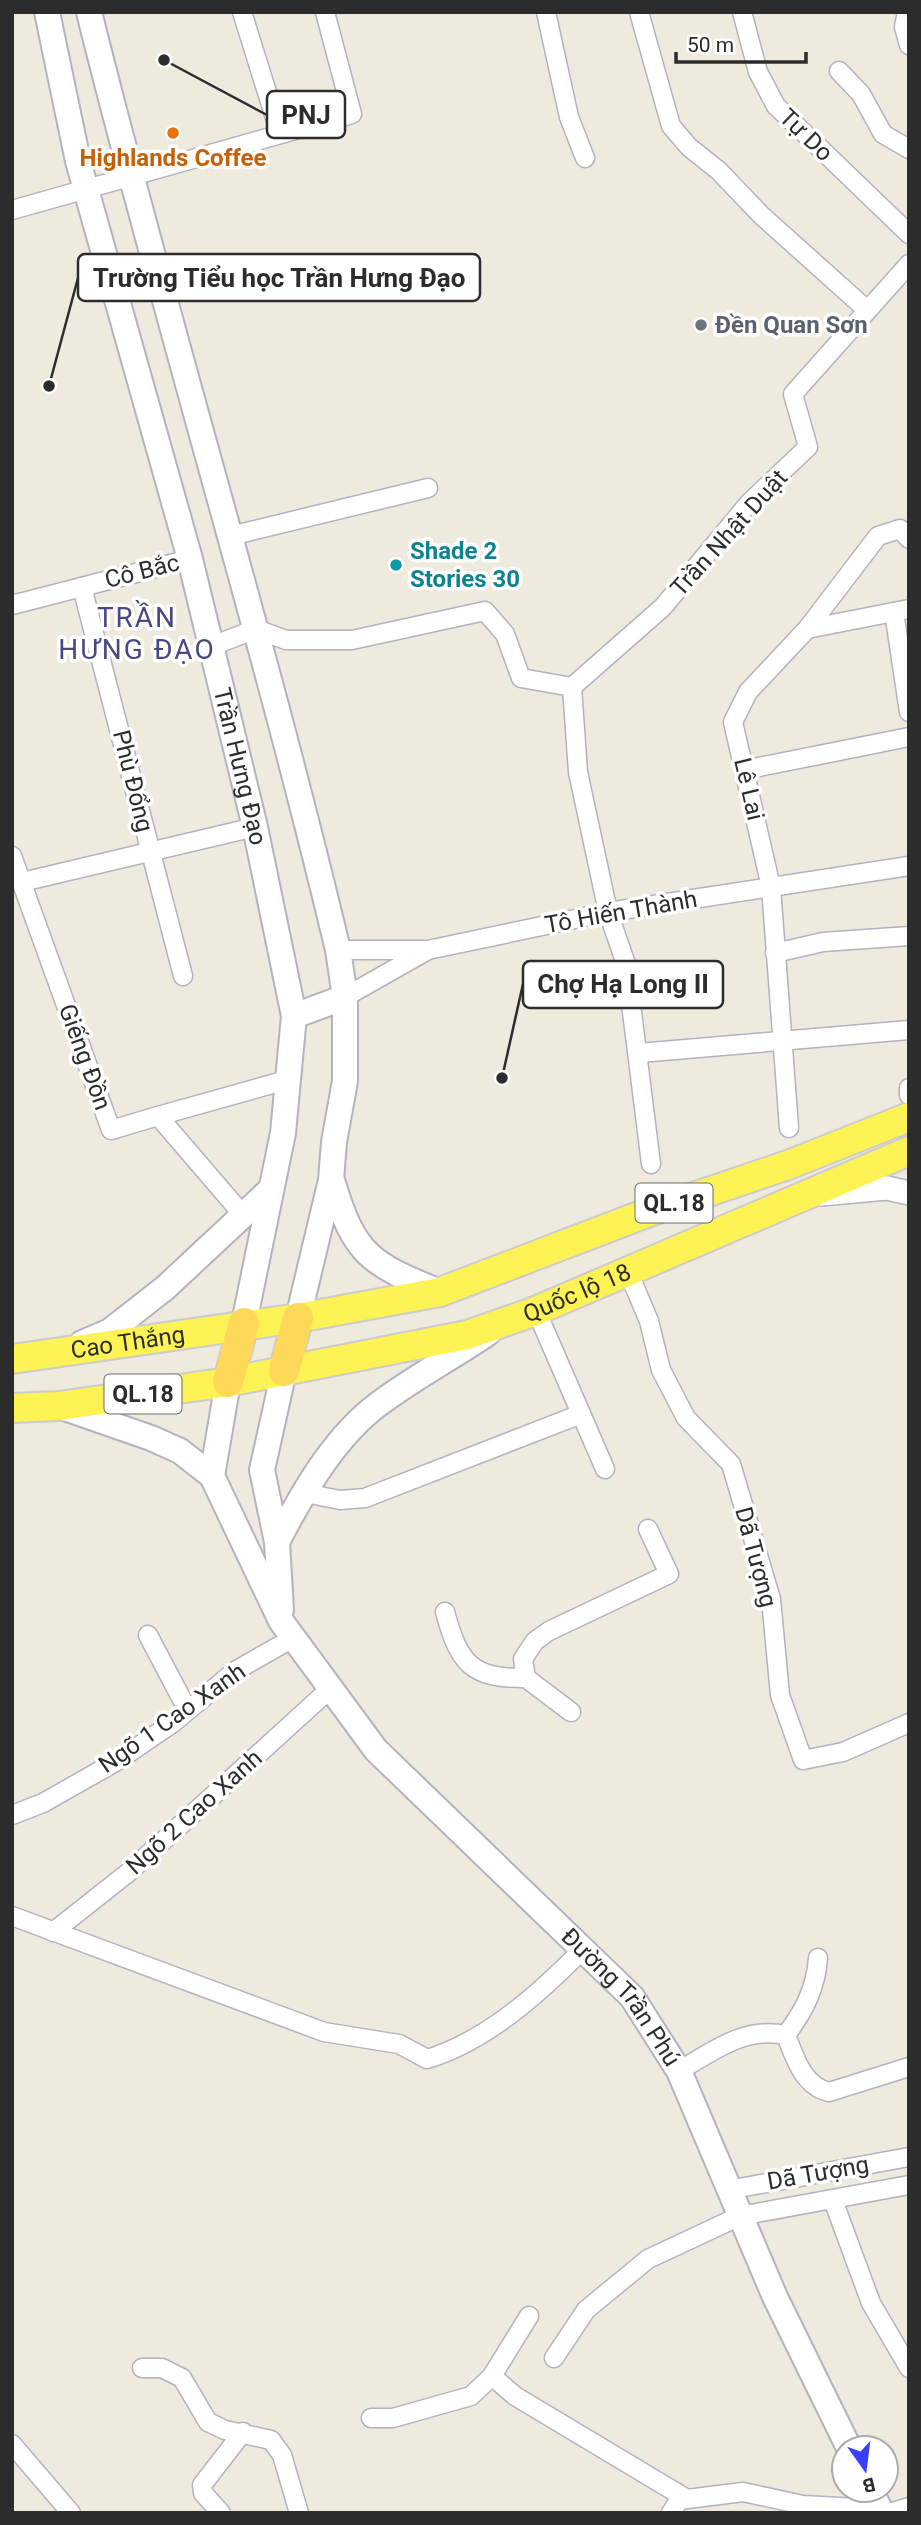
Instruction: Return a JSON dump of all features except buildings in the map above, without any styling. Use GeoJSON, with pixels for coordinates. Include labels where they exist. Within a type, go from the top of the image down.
{"type":"FeatureCollection","features":[{"type":"Feature","properties":{"kind":"highway"},"geometry":{"type":"LineString","coordinates":[[284,1371],[298,1318]]}},
{"type":"Feature","properties":{"kind":"highway"},"geometry":{"type":"LineString","coordinates":[[228,1382],[244,1323]]}},
{"type":"Feature","properties":{"kind":"main road","name":"Trần Hưng Đạo"},"geometry":{"type":"LineString","coordinates":[[47,12],[86,190],[212,646],[255,827],[294,1016],[290,1079],[244,1323]]}},
{"type":"Feature","properties":{"kind":"main road","name":"Trần Hưng Đạo"},"geometry":{"type":"LineString","coordinates":[[89,12],[130,176],[256,629],[338,950],[345,996],[345,1081],[334,1142],[331,1180],[298,1318]]}},
{"type":"Feature","properties":{"kind":"main road"},"geometry":{"type":"LineString","coordinates":[[294,1016],[345,996]]}},
{"type":"Feature","properties":{"kind":"main road","name":"Quốc lộ 18"},"geometry":{"type":"LineString","coordinates":[[244,1323],[298,1318],[440,1292],[652,1211],[788,1165],[909,1117]]}},
{"type":"Feature","properties":{"kind":"main road","name":"Quốc lộ 18"},"geometry":{"type":"LineString","coordinates":[[228,1382],[467,1335],[536,1310],[909,1151]]}},
{"type":"Feature","properties":{"kind":"main road"},"geometry":{"type":"LineString","coordinates":[[331,1180],[345,1222],[363,1248],[388,1271],[440,1292]]}},
{"type":"Feature","properties":{"kind":"main road"},"geometry":{"type":"LineString","coordinates":[[25,1358],[92,1340],[110,1331],[209,1250],[270,1190]]}},
{"type":"Feature","properties":{"kind":"main road"},"geometry":{"type":"LineString","coordinates":[[276,1542],[305,1493],[348,1432],[369,1412],[412,1380],[505,1322]]}},
{"type":"Feature","properties":{"kind":"main road","name":"Cao Thắng"},"geometry":{"type":"LineString","coordinates":[[25,1358],[244,1323]]}},
{"type":"Feature","properties":{"kind":"main road"},"geometry":{"type":"LineString","coordinates":[[284,1371],[262,1470],[276,1542],[287,1630]]}},
{"type":"Feature","properties":{"kind":"main road"},"geometry":{"type":"LineString","coordinates":[[59,1406],[180,1451],[212,1476],[228,1382]]}},
{"type":"Feature","properties":{"kind":"main road","name":"QL.18"},"geometry":{"type":"LineString","coordinates":[[12,1408],[59,1406],[228,1382]]}},
{"type":"Feature","properties":{"kind":"main road","name":"Đường Trần Phú"},"geometry":{"type":"LineString","coordinates":[[212,1476],[287,1630],[332,1687],[376,1750],[496,1869],[584,1948],[632,1997],[679,2071],[775,2297],[842,2434]]}},
{"type":"Feature","properties":{"kind":"street"},"geometry":{"type":"LineString","coordinates":[[242,12],[279,134]]}},
{"type":"Feature","properties":{"kind":"street"},"geometry":{"type":"LineString","coordinates":[[12,210],[352,114],[325,12]]}},
{"type":"Feature","properties":{"kind":"street"},"geometry":{"type":"LineString","coordinates":[[546,12],[569,117],[585,158]]}},
{"type":"Feature","properties":{"kind":"street"},"geometry":{"type":"LineString","coordinates":[[639,12],[671,126],[689,147],[719,171],[761,215],[867,310]]}},
{"type":"Feature","properties":{"kind":"street","name":"Tự Do"},"geometry":{"type":"LineString","coordinates":[[742,12],[758,72],[776,106],[909,234]]}},
{"type":"Feature","properties":{"kind":"street"},"geometry":{"type":"LineString","coordinates":[[907,12],[904,27],[909,45]]}},
{"type":"Feature","properties":{"kind":"street"},"geometry":{"type":"LineString","coordinates":[[839,71],[861,94],[883,134],[909,149]]}},
{"type":"Feature","properties":{"kind":"street","name":"Trần Nhật Duật"},"geometry":{"type":"LineString","coordinates":[[572,687],[663,607],[749,503],[808,447],[793,394],[909,264]]}},
{"type":"Feature","properties":{"kind":"street"},"geometry":{"type":"LineString","coordinates":[[230,536],[428,488]]}},
{"type":"Feature","properties":{"kind":"street","name":"Lê Lai"},"geometry":{"type":"LineString","coordinates":[[789,1128],[771,887],[733,722],[748,692],[807,629],[878,536],[900,529],[909,539]]}},
{"type":"Feature","properties":{"kind":"street","name":"Cô Bắc"},"geometry":{"type":"LineString","coordinates":[[12,605],[190,559]]}},
{"type":"Feature","properties":{"kind":"street","name":"Phù Đổng"},"geometry":{"type":"LineString","coordinates":[[82,587],[183,976]]}},
{"type":"Feature","properties":{"kind":"street"},"geometry":{"type":"LineString","coordinates":[[212,646],[256,629],[286,640],[352,640],[485,611],[505,634],[521,678],[572,687],[578,772],[608,912],[626,964],[651,1164]]}},
{"type":"Feature","properties":{"kind":"street"},"geometry":{"type":"LineString","coordinates":[[807,629],[901,611],[909,712]]}},
{"type":"Feature","properties":{"kind":"street"},"geometry":{"type":"LineString","coordinates":[[744,770],[909,737]]}},
{"type":"Feature","properties":{"kind":"street"},"geometry":{"type":"LineString","coordinates":[[22,882],[255,827]]}},
{"type":"Feature","properties":{"kind":"street","name":"Giếng Đồn"},"geometry":{"type":"LineString","coordinates":[[12,856],[111,1130],[158,1116]]}},
{"type":"Feature","properties":{"kind":"street","name":"Tô Hiến Thành"},"geometry":{"type":"LineString","coordinates":[[345,996],[428,950],[608,912],[909,866]]}},
{"type":"Feature","properties":{"kind":"street"},"geometry":{"type":"LineString","coordinates":[[775,953],[823,942],[909,936]]}},
{"type":"Feature","properties":{"kind":"street"},"geometry":{"type":"LineString","coordinates":[[338,950],[428,950]]}},
{"type":"Feature","properties":{"kind":"street"},"geometry":{"type":"LineString","coordinates":[[639,1053],[909,1030]]}},
{"type":"Feature","properties":{"kind":"street"},"geometry":{"type":"LineString","coordinates":[[243,1215],[158,1116],[290,1079]]}},
{"type":"Feature","properties":{"kind":"street"},"geometry":{"type":"LineString","coordinates":[[909,1088],[909,1095]]}},
{"type":"Feature","properties":{"kind":"street"},"geometry":{"type":"LineString","coordinates":[[811,1194],[887,1188],[909,1193]]}},
{"type":"Feature","properties":{"kind":"street","name":"Dã Tượng"},"geometry":{"type":"LineString","coordinates":[[627,1269],[649,1321],[661,1370],[686,1418],[731,1464],[771,1599],[780,1695],[803,1760],[843,1752],[909,1723]]}},
{"type":"Feature","properties":{"kind":"street"},"geometry":{"type":"LineString","coordinates":[[536,1310],[605,1469]]}},
{"type":"Feature","properties":{"kind":"street"},"geometry":{"type":"LineString","coordinates":[[305,1493],[340,1500],[365,1498],[581,1414]]}},
{"type":"Feature","properties":{"kind":"street"},"geometry":{"type":"LineString","coordinates":[[526,1678],[523,1659],[535,1641],[573,1617],[668,1574],[648,1529]]}},
{"type":"Feature","properties":{"kind":"street"},"geometry":{"type":"LineString","coordinates":[[445,1612],[461,1659],[482,1675],[526,1678],[571,1713]]}},
{"type":"Feature","properties":{"kind":"street","name":"Ngõ 1 Cao Xanh"},"geometry":{"type":"LineString","coordinates":[[12,1815],[43,1804],[117,1761],[287,1630]]}},
{"type":"Feature","properties":{"kind":"street"},"geometry":{"type":"LineString","coordinates":[[148,1635],[187,1709]]}},
{"type":"Feature","properties":{"kind":"street","name":"Ngõ 2 Cao Xanh"},"geometry":{"type":"LineString","coordinates":[[53,1932],[129,1872],[332,1687]]}},
{"type":"Feature","properties":{"kind":"street"},"geometry":{"type":"LineString","coordinates":[[12,1916],[324,2032],[399,2044],[427,2059],[460,2046],[524,2002],[584,1948]]}},
{"type":"Feature","properties":{"kind":"street"},"geometry":{"type":"LineString","coordinates":[[786,2035],[810,1996],[816,1979],[818,1958]]}},
{"type":"Feature","properties":{"kind":"street"},"geometry":{"type":"LineString","coordinates":[[679,2071],[741,2036],[767,2031],[786,2035]]}},
{"type":"Feature","properties":{"kind":"street"},"geometry":{"type":"LineString","coordinates":[[786,2035],[800,2069],[818,2090],[829,2092],[909,2067]]}},
{"type":"Feature","properties":{"kind":"street","name":"Dã Tượng"},"geometry":{"type":"LineString","coordinates":[[728,2190],[909,2157]]}},
{"type":"Feature","properties":{"kind":"street"},"geometry":{"type":"LineString","coordinates":[[554,2358],[586,2310],[648,2259],[740,2216],[909,2185]]}},
{"type":"Feature","properties":{"kind":"street"},"geometry":{"type":"LineString","coordinates":[[833,2200],[871,2303],[909,2368]]}},
{"type":"Feature","properties":{"kind":"street"},"geometry":{"type":"LineString","coordinates":[[371,2418],[393,2418],[471,2396],[492,2376],[529,2316]]}},
{"type":"Feature","properties":{"kind":"street"},"geometry":{"type":"LineString","coordinates":[[142,2368],[162,2368],[182,2378],[208,2422],[225,2430],[271,2440],[282,2455],[299,2513]]}},
{"type":"Feature","properties":{"kind":"street"},"geometry":{"type":"LineString","coordinates":[[492,2376],[515,2396],[687,2499]]}},
{"type":"Feature","properties":{"kind":"street"},"geometry":{"type":"LineString","coordinates":[[221,2513],[203,2493],[202,2485],[243,2432]]}},
{"type":"Feature","properties":{"kind":"street"},"geometry":{"type":"LineString","coordinates":[[12,2444],[71,2513]]}},
{"type":"Feature","properties":{"kind":"street"},"geometry":{"type":"LineString","coordinates":[[671,2513],[680,2500],[743,2492],[803,2505],[857,2508],[876,2513]]}},
{"type":"Feature","properties":{"kind":"street"},"geometry":{"type":"LineString","coordinates":[[889,2513],[909,2507]]}},
{"type":"Feature","properties":{"kind":"place","name":"PNJ"},"geometry":{"type":"Point","coordinates":[164,60]}},
{"type":"Feature","properties":{"kind":"place","name":"Highlands Coffee"},"geometry":{"type":"Point","coordinates":[173,133]}},
{"type":"Feature","properties":{"kind":"place","name":"Đền Quan Sơn"},"geometry":{"type":"Point","coordinates":[701,325]}},
{"type":"Feature","properties":{"kind":"place","name":"Trường Tiểu học Trần Hưng Đạo"},"geometry":{"type":"Point","coordinates":[49,386]}},
{"type":"Feature","properties":{"kind":"place","name":"Shade 2 Stories 30"},"geometry":{"type":"Point","coordinates":[396,565]}},
{"type":"Feature","properties":{"kind":"place","name":"Chợ Hạ Long II"},"geometry":{"type":"Point","coordinates":[502,1078]}},
{"type":"Feature","properties":{"kind":"district","name":"TRẦN HƯNG ĐẠO"},"geometry":{"type":"Point","coordinates":[137,633]}}]}
